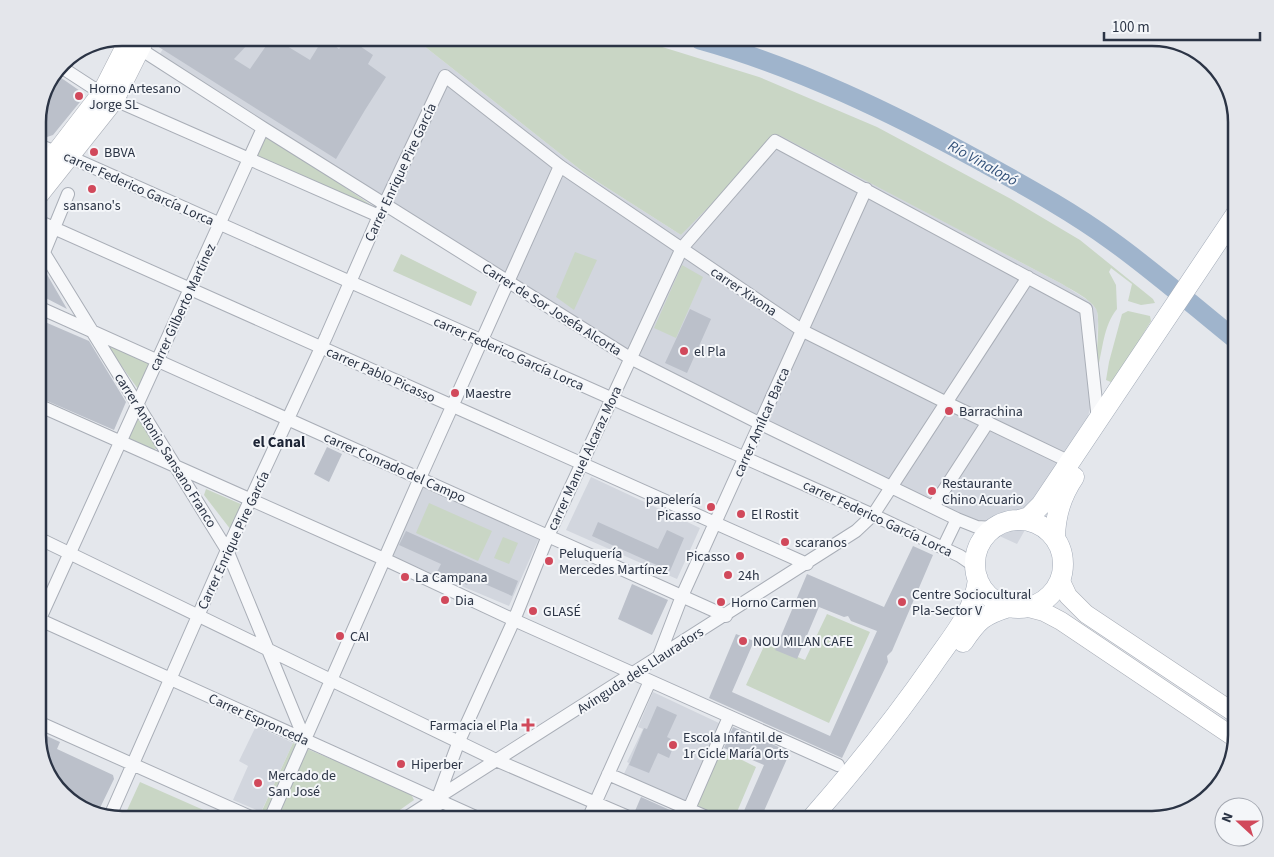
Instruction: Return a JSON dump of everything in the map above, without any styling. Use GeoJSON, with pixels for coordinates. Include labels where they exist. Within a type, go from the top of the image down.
{"type":"FeatureCollection","features":[{"type":"Feature","properties":{"kind":"main road"},"geometry":{"type":"LineString","coordinates":[[46,183],[63,154],[108,96],[135,46]]}},
{"type":"Feature","properties":{"kind":"main road"},"geometry":{"type":"LineString","coordinates":[[46,168],[63,154]]}},
{"type":"Feature","properties":{"kind":"main road"},"geometry":{"type":"LineString","coordinates":[[833,811],[871,767],[932,690],[979,620],[990,613],[1036,604],[1054,590],[1060,579],[1062,569],[1062,559],[1055,539],[1057,513],[1068,486],[1165,331],[1210,264],[1228,229]]}},
{"type":"Feature","properties":{"kind":"main road"},"geometry":{"type":"LineString","coordinates":[[1210,264],[1228,244]]}},
{"type":"Feature","properties":{"kind":"main road"},"geometry":{"type":"LineString","coordinates":[[818,811],[854,769],[915,691],[968,612],[977,590],[976,554],[986,535],[1002,524],[1029,517],[1038,510],[1098,420],[1165,331]]}},
{"type":"Feature","properties":{"kind":"main road"},"geometry":{"type":"LineString","coordinates":[[1019,520],[1040,525],[1055,539]]}},
{"type":"Feature","properties":{"kind":"main road"},"geometry":{"type":"LineString","coordinates":[[977,573],[989,596],[996,601],[1044,612],[1061,621],[1228,733]]}},
{"type":"Feature","properties":{"kind":"main road"},"geometry":{"type":"LineString","coordinates":[[1060,579],[1068,596],[1086,614],[1228,709]]}},
{"type":"Feature","properties":{"kind":"street","name":"Carrer de Sor Josefa Alcorta"},"geometry":{"type":"LineString","coordinates":[[138,46],[263,128],[382,210],[508,282],[630,358],[759,424],[957,519],[977,527],[994,528]]}},
{"type":"Feature","properties":{"kind":"street"},"geometry":{"type":"LineString","coordinates":[[67,71],[108,96],[249,160],[382,210]]}},
{"type":"Feature","properties":{"kind":"street","name":"carrer Xixona"},"geometry":{"type":"LineString","coordinates":[[445,76],[560,166],[802,330],[1070,462]]}},
{"type":"Feature","properties":{"kind":"street","name":"Carrer Enrique Pire García"},"geometry":{"type":"LineString","coordinates":[[113,810],[198,615],[445,76]]}},
{"type":"Feature","properties":{"kind":"street","name":"carrer Gilberto Martínez"},"geometry":{"type":"LineString","coordinates":[[46,603],[263,128]]}},
{"type":"Feature","properties":{"kind":"street","name":"carrer Manuel Alcaraz Mora"},"geometry":{"type":"LineString","coordinates":[[435,811],[437,800],[459,741],[514,620],[548,536],[682,248],[776,141],[866,189]]}},
{"type":"Feature","properties":{"kind":"street","name":"carrer Federico García Lorca"},"geometry":{"type":"LineString","coordinates":[[46,149],[63,154],[873,515],[964,558],[977,573]]}},
{"type":"Feature","properties":{"kind":"street"},"geometry":{"type":"LineString","coordinates":[[274,811],[560,166]]}},
{"type":"Feature","properties":{"kind":"street"},"geometry":{"type":"LineString","coordinates":[[866,189],[1086,309],[1098,420]]}},
{"type":"Feature","properties":{"kind":"street","name":"carrer Amílcar Barca"},"geometry":{"type":"LineString","coordinates":[[659,656],[682,596],[866,189]]}},
{"type":"Feature","properties":{"kind":"street"},"geometry":{"type":"LineString","coordinates":[[46,248],[68,194]]}},
{"type":"Feature","properties":{"kind":"street","name":"carrer Pablo Picasso"},"geometry":{"type":"LineString","coordinates":[[46,224],[807,564]]}},
{"type":"Feature","properties":{"kind":"street","name":"carrer Antonio Sansano Franco"},"geometry":{"type":"LineString","coordinates":[[46,256],[228,550],[304,740]]}},
{"type":"Feature","properties":{"kind":"street","name":"Avinguda dels Llauradors"},"geometry":{"type":"LineString","coordinates":[[419,811],[856,532],[873,515],[892,487],[1028,277]]}},
{"type":"Feature","properties":{"kind":"street","name":"carrer Conrado del Campo"},"geometry":{"type":"LineString","coordinates":[[46,311],[726,616]]}},
{"type":"Feature","properties":{"kind":"street"},"geometry":{"type":"LineString","coordinates":[[46,408],[384,559],[650,682],[838,765]]}},
{"type":"Feature","properties":{"kind":"street"},"geometry":{"type":"LineString","coordinates":[[933,507],[988,422]]}},
{"type":"Feature","properties":{"kind":"street"},"geometry":{"type":"LineString","coordinates":[[943,548],[957,519]]}},
{"type":"Feature","properties":{"kind":"street"},"geometry":{"type":"LineString","coordinates":[[46,542],[498,761],[613,811]]}},
{"type":"Feature","properties":{"kind":"street","name":"Carrer Espronceda"},"geometry":{"type":"LineString","coordinates":[[46,624],[461,811]]}},
{"type":"Feature","properties":{"kind":"street"},"geometry":{"type":"LineString","coordinates":[[592,811],[650,682]]}},
{"type":"Feature","properties":{"kind":"street"},"geometry":{"type":"LineString","coordinates":[[608,774],[689,810],[729,717]]}},
{"type":"Feature","properties":{"kind":"street"},"geometry":{"type":"LineString","coordinates":[[46,726],[235,811]]}},
{"type":"Feature","properties":{"kind":"shaded area"},"geometry":{"type":"Polygon","coordinates":[[[165,46],[424,46],[587,175],[681,235],[773,131],[1062,284],[1089,301],[1097,310],[1098,320],[1094,391],[1087,421],[1017,544],[894,488],[643,364],[159,55],[165,46]]]}},
{"type":"Feature","properties":{"kind":"shaded area"},"geometry":{"type":"Polygon","coordinates":[[[591,477],[700,528],[677,579],[566,530],[591,477]]]}},
{"type":"Feature","properties":{"kind":"shaded area"},"geometry":{"type":"Polygon","coordinates":[[[422,487],[539,538],[509,606],[390,556],[422,487]]]}},
{"type":"Feature","properties":{"kind":"shaded area","name":"Escola Infantil de 1r Cicle María Orts"},"geometry":{"type":"Polygon","coordinates":[[[653,692],[721,724],[687,804],[623,776],[629,763],[627,762],[643,729],[638,727],[653,692]]]}},
{"type":"Feature","properties":{"kind":"shaded area","name":"Mercado de San José"},"geometry":{"type":"Polygon","coordinates":[[[256,726],[293,743],[261,811],[233,800],[248,766],[239,761],[256,726]]]}},
{"type":"Feature","properties":{"kind":"green space"},"geometry":{"type":"Polygon","coordinates":[[[424,46],[659,46],[759,77],[877,127],[1011,199],[1080,240],[1153,299],[1155,303],[1141,305],[1128,301],[1132,284],[1111,268],[1109,272],[1116,285],[1117,309],[1109,323],[1097,371],[1095,371],[1098,321],[1096,309],[1085,298],[1062,284],[779,135],[681,235],[587,175],[424,46]]]}},
{"type":"Feature","properties":{"kind":"green space"},"geometry":{"type":"Polygon","coordinates":[[[266,134],[377,209],[257,156],[266,134]]]}},
{"type":"Feature","properties":{"kind":"green space"},"geometry":{"type":"Polygon","coordinates":[[[575,252],[597,260],[574,310],[556,297],[575,252]]]}},
{"type":"Feature","properties":{"kind":"green space"},"geometry":{"type":"Polygon","coordinates":[[[401,254],[477,292],[471,306],[393,271],[401,254]]]}},
{"type":"Feature","properties":{"kind":"green space"},"geometry":{"type":"Polygon","coordinates":[[[682,265],[703,277],[676,338],[654,328],[682,265]]]}},
{"type":"Feature","properties":{"kind":"green space"},"geometry":{"type":"Polygon","coordinates":[[[1128,311],[1150,316],[1151,321],[1113,383],[1106,380],[1109,362],[1122,314],[1128,311]]]}},
{"type":"Feature","properties":{"kind":"green space"},"geometry":{"type":"Polygon","coordinates":[[[109,345],[150,363],[138,389],[108,347],[109,345]]]}},
{"type":"Feature","properties":{"kind":"green space"},"geometry":{"type":"Polygon","coordinates":[[[136,420],[141,420],[158,447],[153,451],[127,440],[136,420]]]}},
{"type":"Feature","properties":{"kind":"green space"},"geometry":{"type":"Polygon","coordinates":[[[206,489],[243,505],[231,530],[204,495],[206,489]]]}},
{"type":"Feature","properties":{"kind":"green space"},"geometry":{"type":"Polygon","coordinates":[[[429,503],[492,531],[478,561],[416,533],[429,503]]]}},
{"type":"Feature","properties":{"kind":"green space"},"geometry":{"type":"Polygon","coordinates":[[[503,537],[518,543],[509,564],[494,558],[503,537]]]}},
{"type":"Feature","properties":{"kind":"green space"},"geometry":{"type":"Polygon","coordinates":[[[827,614],[870,632],[829,723],[746,685],[765,644],[805,660],[827,614]]]}},
{"type":"Feature","properties":{"kind":"green space"},"geometry":{"type":"Polygon","coordinates":[[[293,743],[331,759],[336,757],[411,794],[414,800],[398,811],[262,811],[293,743]]]}},
{"type":"Feature","properties":{"kind":"green space"},"geometry":{"type":"Polygon","coordinates":[[[720,749],[756,767],[737,811],[700,811],[693,808],[720,749]]]}},
{"type":"Feature","properties":{"kind":"green space"},"geometry":{"type":"Polygon","coordinates":[[[140,782],[206,811],[127,811],[140,782]]]}},
{"type":"Feature","properties":{"kind":"building"},"geometry":{"type":"Polygon","coordinates":[[[157,46],[246,46],[234,59],[250,69],[266,46],[287,46],[310,60],[319,46],[335,46],[339,49],[341,46],[360,46],[373,55],[368,64],[386,77],[336,159],[157,46]]]}},
{"type":"Feature","properties":{"kind":"building"},"geometry":{"type":"Polygon","coordinates":[[[61,78],[83,93],[84,97],[53,135],[47,137],[46,118],[49,103],[61,78]]]}},
{"type":"Feature","properties":{"kind":"building"},"geometry":{"type":"Polygon","coordinates":[[[46,273],[67,309],[46,298],[46,273]]]}},
{"type":"Feature","properties":{"kind":"building","name":"el Pla"},"geometry":{"type":"Polygon","coordinates":[[[690,309],[711,319],[687,373],[665,363],[690,309]]]}},
{"type":"Feature","properties":{"kind":"building"},"geometry":{"type":"Polygon","coordinates":[[[46,322],[89,341],[126,402],[114,430],[46,400],[46,322]]]}},
{"type":"Feature","properties":{"kind":"building"},"geometry":{"type":"Polygon","coordinates":[[[327,447],[342,454],[329,482],[314,474],[327,447]]]}},
{"type":"Feature","properties":{"kind":"building"},"geometry":{"type":"Polygon","coordinates":[[[598,522],[658,549],[667,530],[684,538],[670,571],[592,536],[598,522]]]}},
{"type":"Feature","properties":{"kind":"building"},"geometry":{"type":"Polygon","coordinates":[[[406,531],[518,581],[512,596],[471,578],[467,585],[437,572],[441,564],[399,545],[406,531]]]}},
{"type":"Feature","properties":{"kind":"building"},"geometry":{"type":"Polygon","coordinates":[[[913,546],[933,555],[892,651],[887,656],[888,662],[842,758],[709,698],[736,634],[754,641],[732,692],[830,736],[877,631],[851,621],[848,616],[844,617],[819,607],[797,659],[775,650],[807,574],[884,607],[913,546]]]}},
{"type":"Feature","properties":{"kind":"building"},"geometry":{"type":"Polygon","coordinates":[[[632,584],[668,600],[652,635],[618,619],[632,584]]]}},
{"type":"Feature","properties":{"kind":"building"},"geometry":{"type":"Polygon","coordinates":[[[657,706],[677,715],[667,737],[671,739],[667,748],[672,750],[669,758],[658,753],[649,773],[629,765],[644,728],[647,729],[657,706]]]}},
{"type":"Feature","properties":{"kind":"building"},"geometry":{"type":"Polygon","coordinates":[[[733,727],[790,752],[764,811],[744,811],[764,765],[724,748],[733,727]]]}},
{"type":"Feature","properties":{"kind":"building"},"geometry":{"type":"Polygon","coordinates":[[[46,736],[60,742],[57,749],[113,775],[114,779],[100,807],[80,798],[56,773],[50,759],[46,736]]]}},
{"type":"Feature","properties":{"kind":"building"},"geometry":{"type":"Polygon","coordinates":[[[641,797],[672,811],[635,811],[641,797]]]}},
{"type":"Feature","properties":{"kind":"waterway","name":"Río Vinalopó"},"geometry":{"type":"LineString","coordinates":[[720,46],[808,77],[913,126],[1014,180],[1064,209],[1112,241],[1228,333]]}},
{"type":"Feature","properties":{"kind":"place","name":"Horno Artesano Jorge SL"},"geometry":{"type":"Point","coordinates":[79,96]}},
{"type":"Feature","properties":{"kind":"place","name":"BBVA"},"geometry":{"type":"Point","coordinates":[94,152]}},
{"type":"Feature","properties":{"kind":"place","name":"sansano's"},"geometry":{"type":"Point","coordinates":[92,189]}},
{"type":"Feature","properties":{"kind":"place","name":"el Pla"},"geometry":{"type":"Point","coordinates":[684,351]}},
{"type":"Feature","properties":{"kind":"place","name":"Maestre"},"geometry":{"type":"Point","coordinates":[455,393]}},
{"type":"Feature","properties":{"kind":"place","name":"Barrachina"},"geometry":{"type":"Point","coordinates":[949,411]}},
{"type":"Feature","properties":{"kind":"place","name":"Restaurante Chino Acuario"},"geometry":{"type":"Point","coordinates":[932,491]}},
{"type":"Feature","properties":{"kind":"place","name":"papelería Picasso"},"geometry":{"type":"Point","coordinates":[711,507]}},
{"type":"Feature","properties":{"kind":"place","name":"El Rostit"},"geometry":{"type":"Point","coordinates":[741,514]}},
{"type":"Feature","properties":{"kind":"place","name":"scaranos"},"geometry":{"type":"Point","coordinates":[785,542]}},
{"type":"Feature","properties":{"kind":"place","name":"Picasso"},"geometry":{"type":"Point","coordinates":[740,556]}},
{"type":"Feature","properties":{"kind":"place","name":"Peluquería Mercedes Martínez"},"geometry":{"type":"Point","coordinates":[549,561]}},
{"type":"Feature","properties":{"kind":"place","name":"24h"},"geometry":{"type":"Point","coordinates":[728,575]}},
{"type":"Feature","properties":{"kind":"place","name":"La Campana"},"geometry":{"type":"Point","coordinates":[405,577]}},
{"type":"Feature","properties":{"kind":"place","name":"Dia"},"geometry":{"type":"Point","coordinates":[445,600]}},
{"type":"Feature","properties":{"kind":"place","name":"Horno Carmen"},"geometry":{"type":"Point","coordinates":[721,602]}},
{"type":"Feature","properties":{"kind":"place","name":"Centre Sociocultural Pla-Sector V"},"geometry":{"type":"Point","coordinates":[902,602]}},
{"type":"Feature","properties":{"kind":"place","name":"GLASÉ"},"geometry":{"type":"Point","coordinates":[533,611]}},
{"type":"Feature","properties":{"kind":"place","name":"CAI"},"geometry":{"type":"Point","coordinates":[340,636]}},
{"type":"Feature","properties":{"kind":"place","name":"NOU MILAN CAFE"},"geometry":{"type":"Point","coordinates":[743,641]}},
{"type":"Feature","properties":{"kind":"place","name":"Farmacia el Pla"},"geometry":{"type":"Point","coordinates":[528,725]}},
{"type":"Feature","properties":{"kind":"place","name":"Escola Infantil de 1r Cicle María Orts"},"geometry":{"type":"Point","coordinates":[673,745]}},
{"type":"Feature","properties":{"kind":"place","name":"Hiperber"},"geometry":{"type":"Point","coordinates":[401,764]}},
{"type":"Feature","properties":{"kind":"place","name":"Mercado de San José"},"geometry":{"type":"Point","coordinates":[258,783]}},
{"type":"Feature","properties":{"kind":"district","name":"el Canal"},"geometry":{"type":"Point","coordinates":[279,442]}}]}
